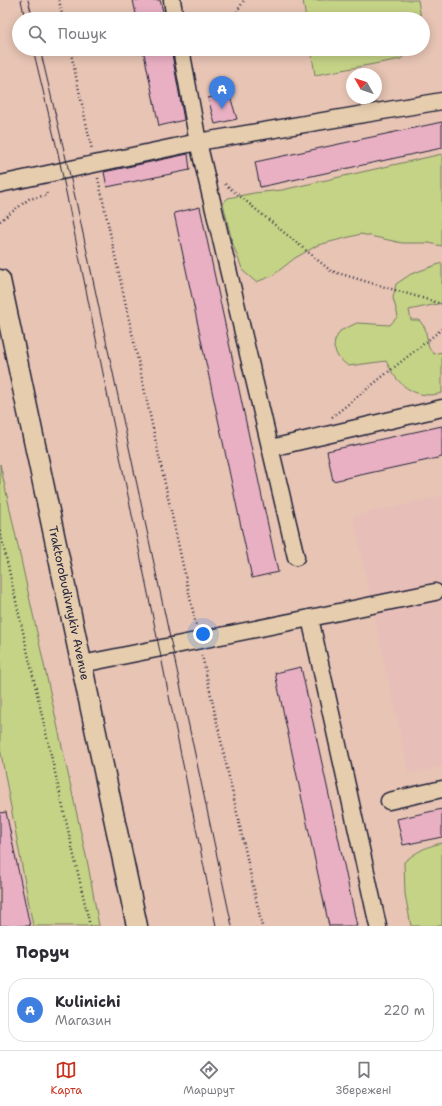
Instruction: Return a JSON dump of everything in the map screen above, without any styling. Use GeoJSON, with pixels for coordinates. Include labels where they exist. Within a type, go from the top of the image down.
{"type":"FeatureCollection","features":[{"type":"Feature","properties":{"kind":"main road","name":"Traktorobudivnykiv Avenue"},"geometry":{"type":"LineString","coordinates":[[0,280],[137,926]]}},
{"type":"Feature","properties":{"kind":"lane"},"geometry":{"type":"LineString","coordinates":[[172,0],[174,12]]}},
{"type":"Feature","properties":{"kind":"lane"},"geometry":{"type":"LineString","coordinates":[[182,56],[198,142],[296,557]]}},
{"type":"Feature","properties":{"kind":"lane"},"geometry":{"type":"LineString","coordinates":[[0,184],[198,142],[442,100]]}},
{"type":"Feature","properties":{"kind":"lane"},"geometry":{"type":"LineString","coordinates":[[271,448],[442,408]]}},
{"type":"Feature","properties":{"kind":"lane"},"geometry":{"type":"LineString","coordinates":[[82,664],[436,592]]}},
{"type":"Feature","properties":{"kind":"lane"},"geometry":{"type":"LineString","coordinates":[[310,618],[378,926]]}},
{"type":"Feature","properties":{"kind":"lane"},"geometry":{"type":"LineString","coordinates":[[389,801],[442,789]]}},
{"type":"Feature","properties":{"kind":"path"},"geometry":{"type":"LineString","coordinates":[[59,0],[62,12]]}},
{"type":"Feature","properties":{"kind":"path"},"geometry":{"type":"LineString","coordinates":[[238,12],[244,0]]}},
{"type":"Feature","properties":{"kind":"path"},"geometry":{"type":"LineString","coordinates":[[72,56],[262,926]]}},
{"type":"Feature","properties":{"kind":"path"},"geometry":{"type":"LineString","coordinates":[[204,168],[332,271],[442,304]]}},
{"type":"Feature","properties":{"kind":"path"},"geometry":{"type":"LineString","coordinates":[[0,221],[29,199],[47,195],[44,175]]}},
{"type":"Feature","properties":{"kind":"path"},"geometry":{"type":"LineString","coordinates":[[328,420],[442,329]]}},
{"type":"Feature","properties":{"kind":"path"},"geometry":{"type":"LineString","coordinates":[[0,531],[90,926]]}},
{"type":"Feature","properties":{"kind":"shaded area"},"geometry":{"type":"Polygon","coordinates":[[[442,496],[442,766],[409,774],[353,516],[442,496]]]}},
{"type":"Feature","properties":{"kind":"green space"},"geometry":{"type":"Polygon","coordinates":[[[303,0],[418,0],[420,12],[305,12],[303,0]]]}},
{"type":"Feature","properties":{"kind":"green space"},"geometry":{"type":"Polygon","coordinates":[[[312,56],[403,56],[401,59],[346,68],[346,69],[315,75],[312,56]]]}},
{"type":"Feature","properties":{"kind":"green space"},"geometry":{"type":"Polygon","coordinates":[[[442,154],[442,246],[429,243],[402,243],[361,234],[318,245],[295,258],[272,276],[256,282],[243,271],[232,242],[223,203],[228,198],[282,190],[442,154]]]}},
{"type":"Feature","properties":{"kind":"green space"},"geometry":{"type":"Polygon","coordinates":[[[442,263],[442,303],[409,310],[411,320],[419,320],[425,328],[429,348],[434,354],[442,352],[442,393],[429,395],[412,391],[395,377],[386,361],[348,366],[338,357],[334,348],[335,340],[340,331],[357,323],[390,325],[398,316],[393,298],[396,284],[411,274],[442,263]]]}},
{"type":"Feature","properties":{"kind":"green space"},"geometry":{"type":"Polygon","coordinates":[[[0,464],[88,865],[99,926],[33,926],[0,748],[0,464]]]}},
{"type":"Feature","properties":{"kind":"green space"},"geometry":{"type":"Polygon","coordinates":[[[442,843],[442,926],[411,926],[405,894],[404,862],[422,850],[442,843]]]}},
{"type":"Feature","properties":{"kind":"building"},"geometry":{"type":"Polygon","coordinates":[[[133,0],[160,0],[163,12],[136,12],[133,0]]]}},
{"type":"Feature","properties":{"kind":"building"},"geometry":{"type":"Polygon","coordinates":[[[144,56],[172,56],[184,120],[159,126],[144,56]]]}},
{"type":"Feature","properties":{"kind":"building"},"geometry":{"type":"Polygon","coordinates":[[[229,93],[237,119],[215,124],[208,98],[229,93]]]}},
{"type":"Feature","properties":{"kind":"building"},"geometry":{"type":"Polygon","coordinates":[[[442,122],[442,148],[260,187],[255,162],[442,122]]]}},
{"type":"Feature","properties":{"kind":"building"},"geometry":{"type":"Polygon","coordinates":[[[188,154],[190,170],[107,187],[104,172],[188,154]]]}},
{"type":"Feature","properties":{"kind":"building"},"geometry":{"type":"Polygon","coordinates":[[[200,207],[278,572],[252,578],[174,213],[200,207]]]}},
{"type":"Feature","properties":{"kind":"building"},"geometry":{"type":"Polygon","coordinates":[[[442,426],[442,457],[333,481],[327,451],[442,426]]]}},
{"type":"Feature","properties":{"kind":"building"},"geometry":{"type":"Polygon","coordinates":[[[301,667],[357,926],[329,926],[275,673],[301,667]]]}},
{"type":"Feature","properties":{"kind":"building"},"geometry":{"type":"Polygon","coordinates":[[[442,809],[442,837],[403,845],[397,819],[442,809]]]}},
{"type":"Feature","properties":{"kind":"building"},"geometry":{"type":"Polygon","coordinates":[[[6,812],[30,926],[0,926],[0,813],[6,812]]]}},
{"type":"Feature","properties":{"kind":"tram line"},"geometry":{"type":"LineString","coordinates":[[21,0],[24,12]]}},
{"type":"Feature","properties":{"kind":"tram line"},"geometry":{"type":"LineString","coordinates":[[28,0],[31,12]]}},
{"type":"Feature","properties":{"kind":"tram line"},"geometry":{"type":"LineString","coordinates":[[35,56],[58,153],[216,926]]}},
{"type":"Feature","properties":{"kind":"tram line"},"geometry":{"type":"LineString","coordinates":[[42,56],[76,201],[232,926]]}},
{"type":"Feature","properties":{"kind":"place","name":"Kulinichi"},"geometry":{"type":"Point","coordinates":[222,109]}}]}
